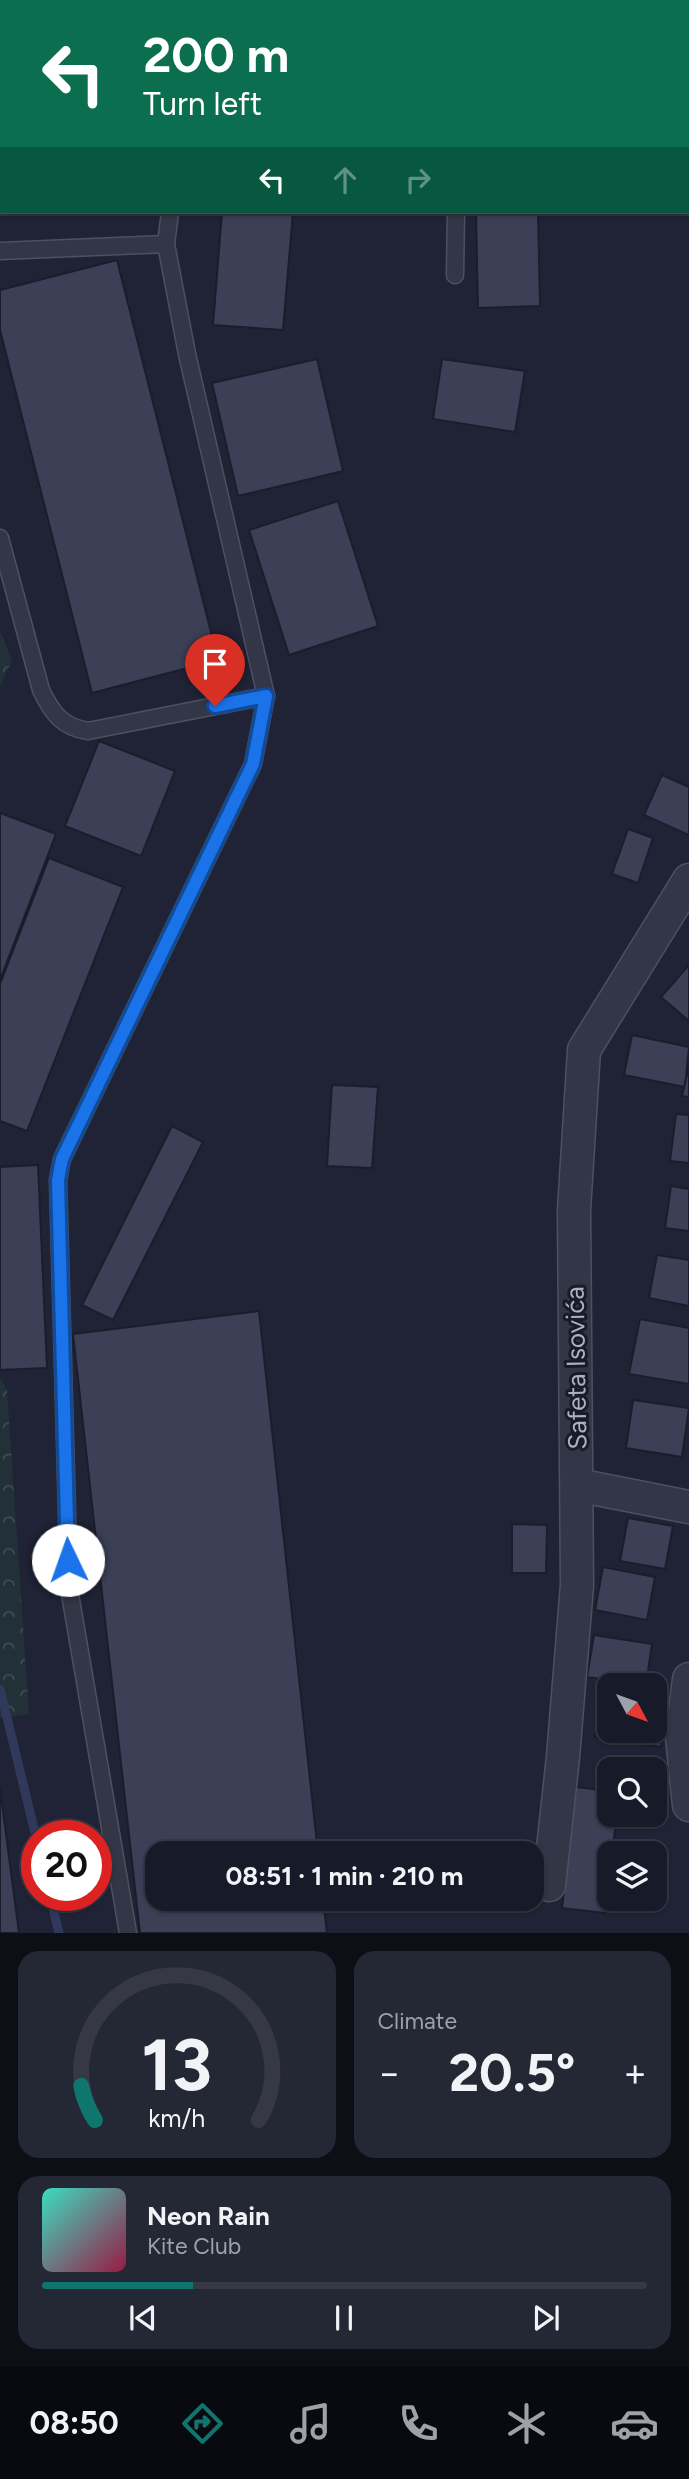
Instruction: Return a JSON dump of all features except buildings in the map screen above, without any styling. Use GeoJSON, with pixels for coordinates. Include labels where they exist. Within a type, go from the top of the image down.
{"type":"FeatureCollection","features":[{"type":"Feature","properties":{"kind":"street","name":"Safeta Isovića"},"geometry":{"type":"LineString","coordinates":[[548,1885],[563,1757],[577,1585],[574,1210],[584,1050],[642,952],[689,880]]}},
{"type":"Feature","properties":{"kind":"street"},"geometry":{"type":"LineString","coordinates":[[577,1485],[689,1507]]}},
{"type":"Feature","properties":{"kind":"street"},"geometry":{"type":"LineString","coordinates":[[689,1679],[682,1737],[689,1805]]}},
{"type":"Feature","properties":{"kind":"lane"},"geometry":{"type":"LineString","coordinates":[[128,1933],[69,1588],[58,1180],[62,1159],[253,764],[266,696],[187,354],[166,244],[170,214]]}},
{"type":"Feature","properties":{"kind":"lane"},"geometry":{"type":"LineString","coordinates":[[455,275],[456,214]]}},
{"type":"Feature","properties":{"kind":"lane"},"geometry":{"type":"LineString","coordinates":[[0,251],[166,244]]}},
{"type":"Feature","properties":{"kind":"lane"},"geometry":{"type":"LineString","coordinates":[[0,538],[41,690],[60,720],[74,729],[88,731],[266,696]]}},
{"type":"Feature","properties":{"kind":"green space"},"geometry":{"type":"Polygon","coordinates":[[[0,631],[12,661],[0,686],[0,631]]]}},
{"type":"Feature","properties":{"kind":"green space"},"geometry":{"type":"Polygon","coordinates":[[[0,1378],[7,1390],[29,1714],[0,1718],[0,1378]]]}},
{"type":"Feature","properties":{"kind":"waterway"},"geometry":{"type":"LineString","coordinates":[[0,1689],[32,1820]]}},
{"type":"Feature","properties":{"kind":"waterway"},"geometry":{"type":"LineString","coordinates":[[54,1911],[59,1933]]}},
{"type":"Feature","properties":{"kind":"route"},"geometry":{"type":"LineString","coordinates":[[68,1560],[58,1180],[62,1159],[253,764],[266,696],[215,706]]}}]}
